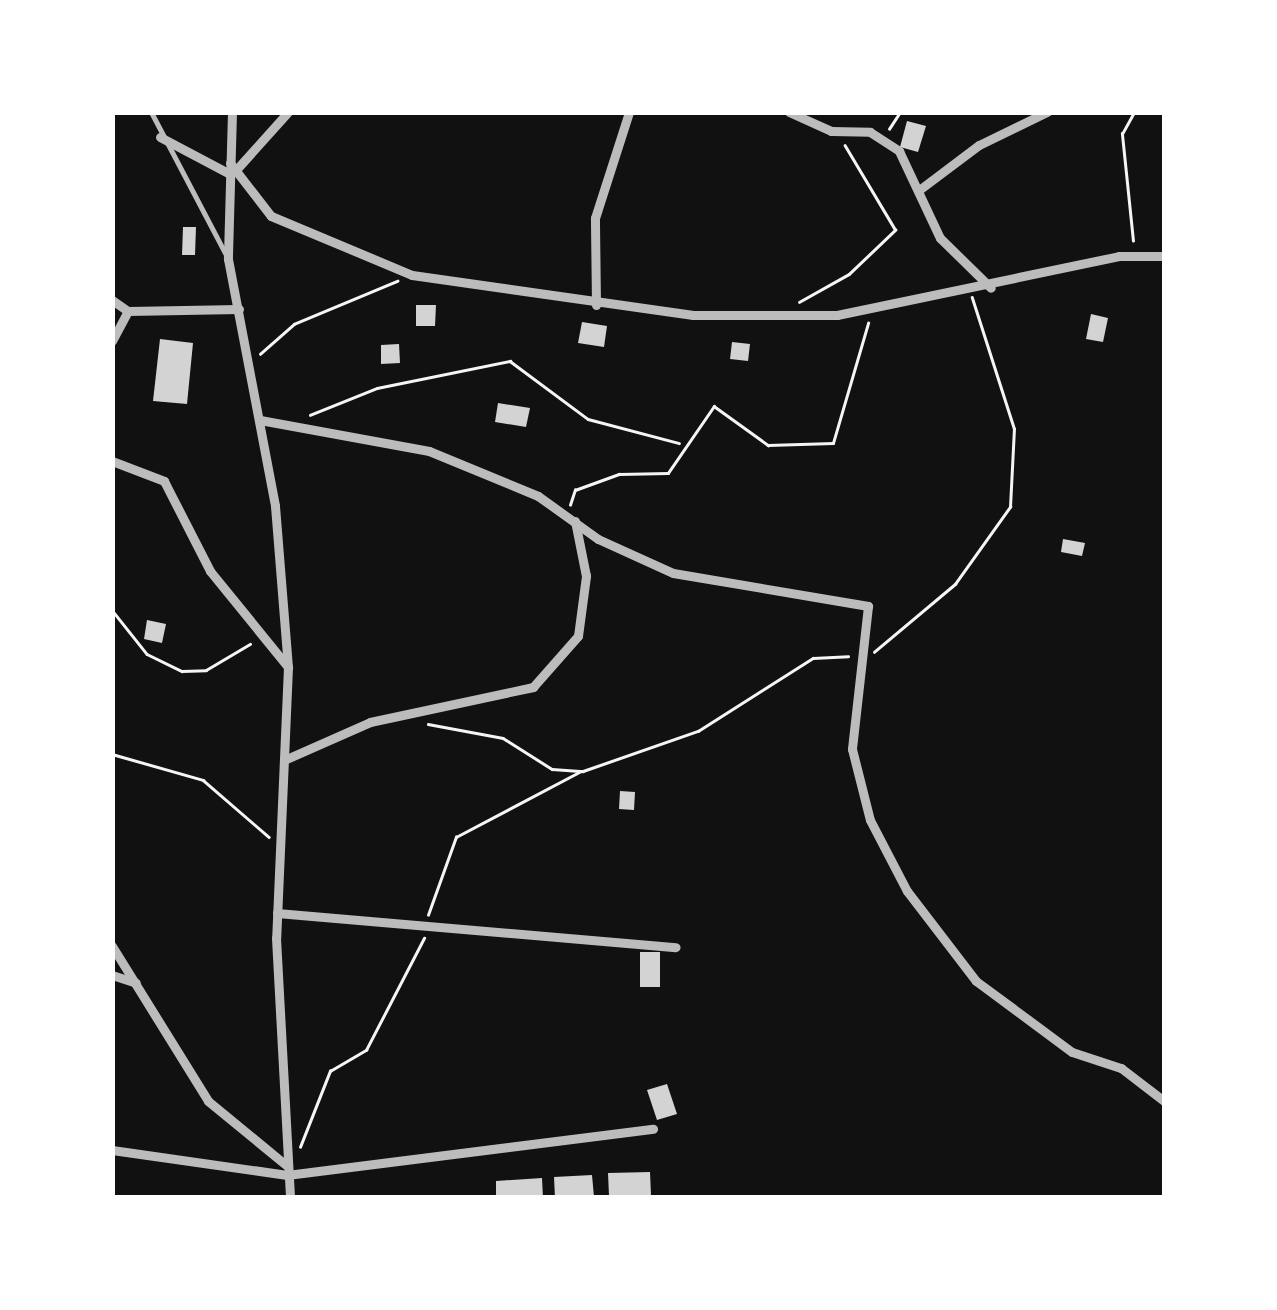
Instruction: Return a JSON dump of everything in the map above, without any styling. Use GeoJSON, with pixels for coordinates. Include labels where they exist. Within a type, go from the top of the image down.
{"type":"FeatureCollection","features":[{"type":"Feature","properties":{"kind":"street"},"geometry":{"type":"LineString","coordinates":[[232,112],[228,259],[252,362],[288,667],[278,913],[290,1198]]}},
{"type":"Feature","properties":{"kind":"street"},"geometry":{"type":"LineString","coordinates":[[231,172],[288,112]]}},
{"type":"Feature","properties":{"kind":"street"},"geometry":{"type":"LineString","coordinates":[[596,305],[595,218],[629,112]]}},
{"type":"Feature","properties":{"kind":"street"},"geometry":{"type":"LineString","coordinates":[[788,112],[835,130],[882,138],[919,190],[940,238],[991,288]]}},
{"type":"Feature","properties":{"kind":"street"},"geometry":{"type":"LineString","coordinates":[[919,190],[979,145],[1047,112]]}},
{"type":"Feature","properties":{"kind":"street"},"geometry":{"type":"LineString","coordinates":[[160,137],[231,172],[272,216],[412,276],[596,305],[772,317],[874,310],[991,288],[1128,255],[1164,256]]}},
{"type":"Feature","properties":{"kind":"street"},"geometry":{"type":"LineString","coordinates":[[112,300],[120,316],[112,340]]}},
{"type":"Feature","properties":{"kind":"street"},"geometry":{"type":"LineString","coordinates":[[120,316],[238,309]]}},
{"type":"Feature","properties":{"kind":"street"},"geometry":{"type":"LineString","coordinates":[[260,420],[290,422],[429,451],[673,573],[850,597],[872,615],[851,731],[857,780],[935,936],[1062,1046],[1121,1068],[1164,1101]]}},
{"type":"Feature","properties":{"kind":"street"},"geometry":{"type":"LineString","coordinates":[[112,461],[164,481],[210,571],[288,667]]}},
{"type":"Feature","properties":{"kind":"street"},"geometry":{"type":"LineString","coordinates":[[284,760],[412,712],[508,699],[554,667],[578,636],[583,606],[571,519]]}},
{"type":"Feature","properties":{"kind":"street"},"geometry":{"type":"LineString","coordinates":[[278,913],[426,930],[676,946]]}},
{"type":"Feature","properties":{"kind":"street"},"geometry":{"type":"LineString","coordinates":[[112,946],[208,1101],[289,1171]]}},
{"type":"Feature","properties":{"kind":"street"},"geometry":{"type":"LineString","coordinates":[[112,975],[138,984]]}},
{"type":"Feature","properties":{"kind":"street"},"geometry":{"type":"LineString","coordinates":[[112,1150],[289,1171],[654,1129]]}},
{"type":"Feature","properties":{"kind":"lane"},"geometry":{"type":"LineString","coordinates":[[151,112],[160,137],[228,259]]}},
{"type":"Feature","properties":{"kind":"path"},"geometry":{"type":"LineString","coordinates":[[882,138],[900,112]]}},
{"type":"Feature","properties":{"kind":"path"},"geometry":{"type":"LineString","coordinates":[[1128,255],[1135,212],[1122,134],[1134,112]]}},
{"type":"Feature","properties":{"kind":"path"},"geometry":{"type":"LineString","coordinates":[[772,317],[849,274],[895,230],[835,130]]}},
{"type":"Feature","properties":{"kind":"path"},"geometry":{"type":"LineString","coordinates":[[252,362],[305,318],[412,276]]}},
{"type":"Feature","properties":{"kind":"path"},"geometry":{"type":"LineString","coordinates":[[289,1171],[330,1071],[366,1050],[426,930],[438,870],[456,837],[542,784],[698,730],[813,658],[862,658],[955,584],[1006,522],[1014,429],[970,292]]}},
{"type":"Feature","properties":{"kind":"path"},"geometry":{"type":"LineString","coordinates":[[571,519],[582,486],[668,473],[681,444],[714,406],[768,445],[833,443],[874,310]]}},
{"type":"Feature","properties":{"kind":"path"},"geometry":{"type":"LineString","coordinates":[[290,422],[377,388],[510,361],[588,419],[681,444]]}},
{"type":"Feature","properties":{"kind":"path"},"geometry":{"type":"LineString","coordinates":[[112,610],[147,654],[182,670],[218,665],[260,637]]}},
{"type":"Feature","properties":{"kind":"path"},"geometry":{"type":"LineString","coordinates":[[412,712],[436,731],[503,738],[552,770],[582,771]]}},
{"type":"Feature","properties":{"kind":"path"},"geometry":{"type":"LineString","coordinates":[[112,754],[203,780],[280,848]]}},
{"type":"Feature","properties":{"kind":"building"},"geometry":{"type":"Polygon","coordinates":[[[907,121],[926,126],[918,152],[900,147],[907,121]]]}},
{"type":"Feature","properties":{"kind":"building"},"geometry":{"type":"Polygon","coordinates":[[[183,227],[196,227],[195,255],[182,255],[183,227]]]}},
{"type":"Feature","properties":{"kind":"building"},"geometry":{"type":"Polygon","coordinates":[[[416,305],[436,305],[435,326],[416,326],[416,305]]]}},
{"type":"Feature","properties":{"kind":"building"},"geometry":{"type":"Polygon","coordinates":[[[1091,314],[1108,318],[1103,342],[1086,339],[1091,314]]]}},
{"type":"Feature","properties":{"kind":"building"},"geometry":{"type":"Polygon","coordinates":[[[582,322],[607,326],[604,347],[578,343],[582,322]]]}},
{"type":"Feature","properties":{"kind":"building"},"geometry":{"type":"Polygon","coordinates":[[[160,339],[193,343],[187,404],[153,401],[160,339]]]}},
{"type":"Feature","properties":{"kind":"building"},"geometry":{"type":"Polygon","coordinates":[[[732,342],[750,344],[748,361],[730,359],[732,342]]]}},
{"type":"Feature","properties":{"kind":"building"},"geometry":{"type":"Polygon","coordinates":[[[399,344],[400,363],[381,364],[381,345],[399,344]]]}},
{"type":"Feature","properties":{"kind":"building"},"geometry":{"type":"Polygon","coordinates":[[[498,403],[530,408],[526,427],[495,422],[498,403]]]}},
{"type":"Feature","properties":{"kind":"building"},"geometry":{"type":"Polygon","coordinates":[[[1063,539],[1085,543],[1082,556],[1061,552],[1063,539]]]}},
{"type":"Feature","properties":{"kind":"building"},"geometry":{"type":"Polygon","coordinates":[[[147,620],[166,624],[162,643],[144,639],[147,620]]]}},
{"type":"Feature","properties":{"kind":"building"},"geometry":{"type":"Polygon","coordinates":[[[620,791],[635,792],[634,810],[619,809],[620,791]]]}},
{"type":"Feature","properties":{"kind":"building"},"geometry":{"type":"Polygon","coordinates":[[[640,952],[660,952],[660,987],[640,987],[640,952]]]}},
{"type":"Feature","properties":{"kind":"building"},"geometry":{"type":"Polygon","coordinates":[[[667,1084],[677,1114],[657,1120],[647,1090],[667,1084]]]}},
{"type":"Feature","properties":{"kind":"building"},"geometry":{"type":"Polygon","coordinates":[[[650,1172],[651,1195],[609,1196],[608,1173],[650,1172]]]}},
{"type":"Feature","properties":{"kind":"building"},"geometry":{"type":"Polygon","coordinates":[[[592,1175],[594,1197],[555,1198],[554,1177],[592,1175]]]}},
{"type":"Feature","properties":{"kind":"building"},"geometry":{"type":"Polygon","coordinates":[[[542,1178],[543,1198],[496,1198],[496,1181],[542,1178]]]}}]}
